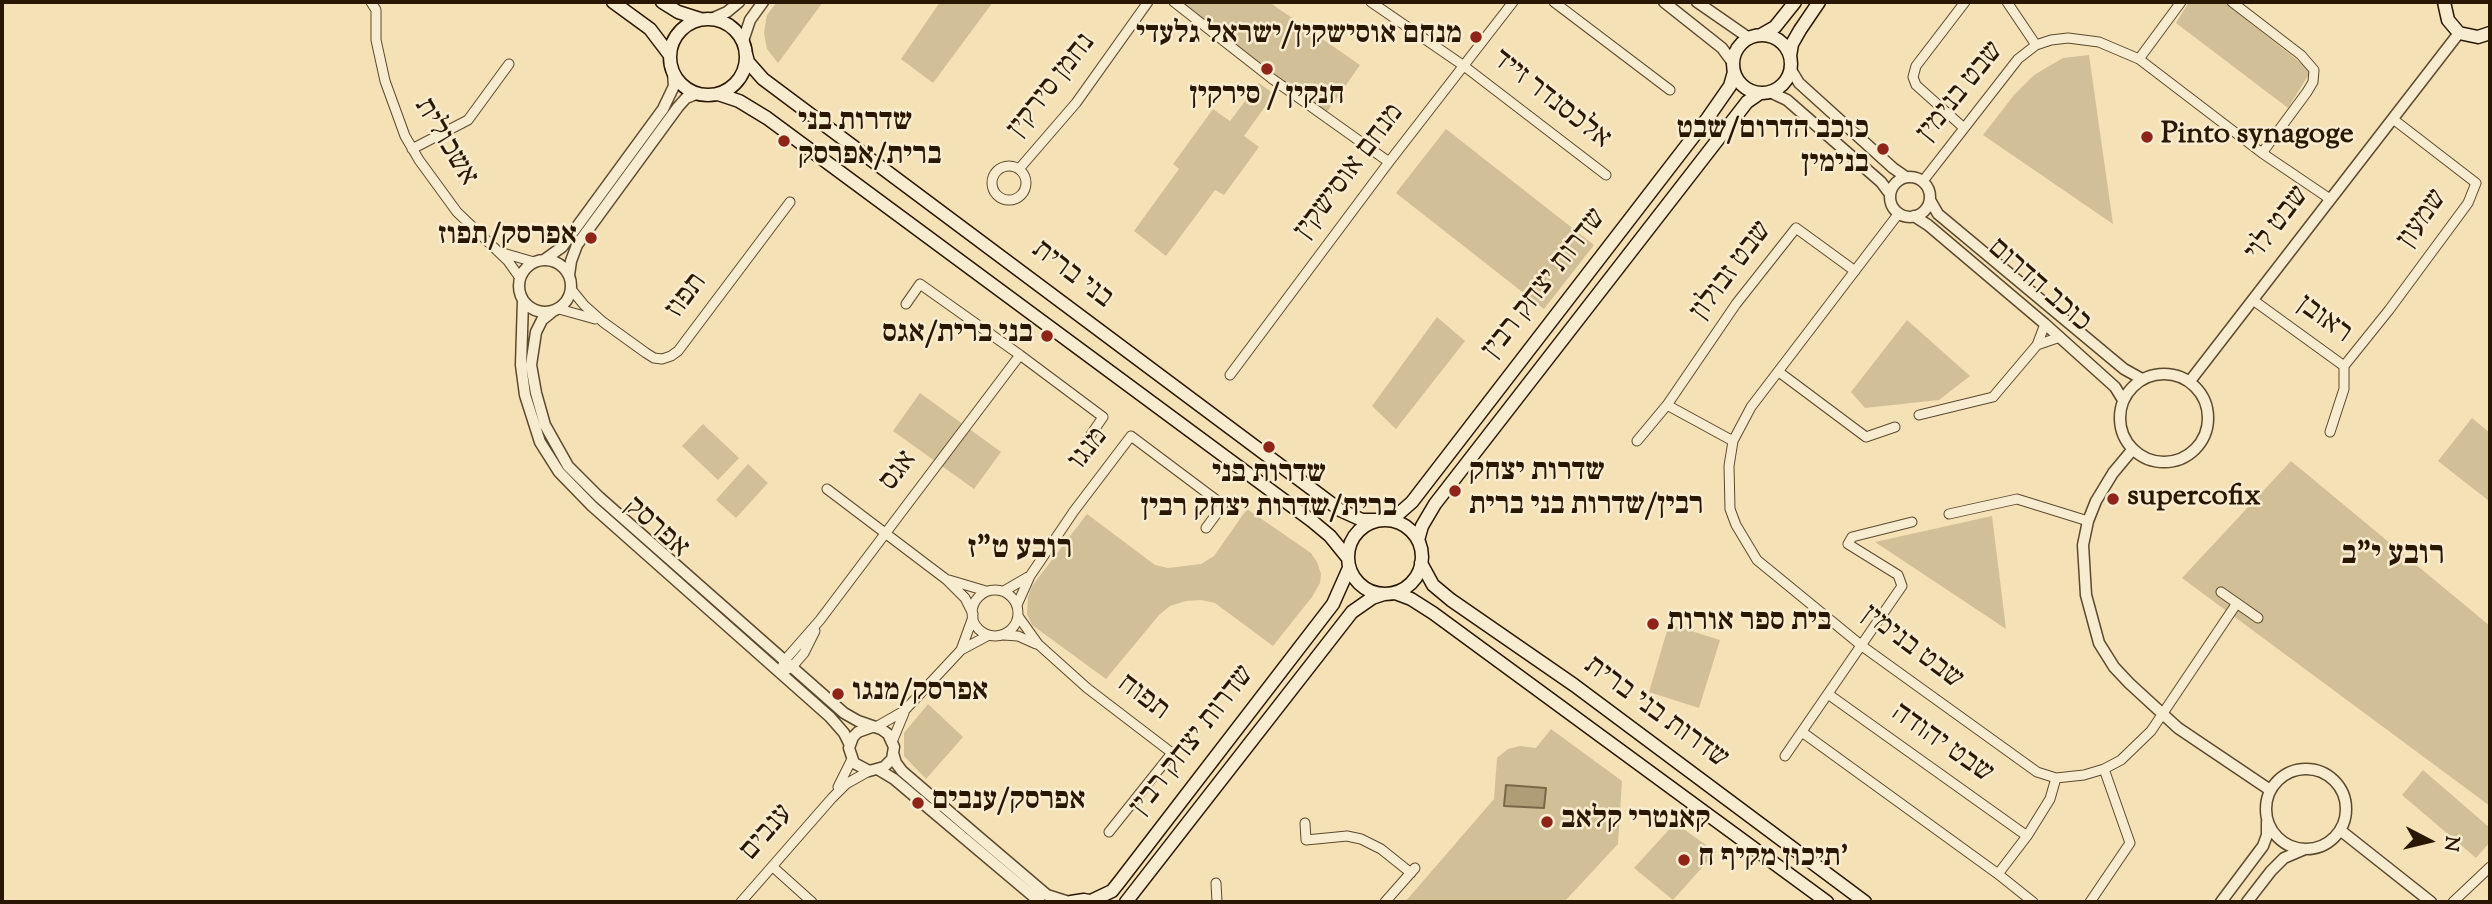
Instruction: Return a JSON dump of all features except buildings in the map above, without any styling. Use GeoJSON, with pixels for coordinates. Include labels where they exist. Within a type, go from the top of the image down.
{"type":"FeatureCollection","features":[{"type":"Feature","properties":{"kind":"main road"},"geometry":{"type":"LineString","coordinates":[[613,2],[650,29],[669,54],[673,73],[682,86],[696,94],[718,94],[730,89],[745,68],[744,48],[730,26],[678,12],[662,2]]}},
{"type":"Feature","properties":{"kind":"main road"},"geometry":{"type":"LineString","coordinates":[[1795,2],[1771,31],[1754,37],[1738,49],[1734,68],[1744,87],[1765,92],[1784,83],[1792,44],[1819,2]]}},
{"type":"Feature","properties":{"kind":"main road"},"geometry":{"type":"LineString","coordinates":[[2444,2],[2448,20],[2459,33],[2486,37]]}},
{"type":"Feature","properties":{"kind":"main road"},"geometry":{"type":"LineString","coordinates":[[669,54],[676,35],[683,28],[706,19]]}},
{"type":"Feature","properties":{"kind":"main road"},"geometry":{"type":"LineString","coordinates":[[1754,37],[1766,36],[1781,42],[1790,62]]}},
{"type":"Feature","properties":{"kind":"main road","name":"בני ברית"},"geometry":{"type":"LineString","coordinates":[[744,48],[748,62],[763,79],[1340,510],[1362,520],[1382,520]]}},
{"type":"Feature","properties":{"kind":"main road","name":"שדרות יצחק רבין"},"geometry":{"type":"LineString","coordinates":[[1382,520],[1402,511],[1420,492],[1707,119],[1730,86],[1734,68]]}},
{"type":"Feature","properties":{"kind":"main road","name":"שדרות יצחק רבין"},"geometry":{"type":"LineString","coordinates":[[1418,541],[1422,526],[1435,504],[1747,102],[1765,92]]}},
{"type":"Feature","properties":{"kind":"main road","name":"בני ברית"},"geometry":{"type":"LineString","coordinates":[[718,94],[752,108],[1312,521],[1330,536],[1348,563]]}},
{"type":"Feature","properties":{"kind":"main road"},"geometry":{"type":"LineString","coordinates":[[1382,520],[1405,526],[1418,541],[1421,563],[1412,582],[1389,594],[1362,587],[1354,578],[1348,563],[1349,545],[1356,533],[1366,525],[1382,520]]}},
{"type":"Feature","properties":{"kind":"main road","name":"שדרות יצחק רבין"},"geometry":{"type":"LineString","coordinates":[[1093,902],[1112,891],[1333,604],[1348,563]]}},
{"type":"Feature","properties":{"kind":"main road","name":"שדרות בני ברית"},"geometry":{"type":"LineString","coordinates":[[1421,563],[1433,585],[1451,600],[1574,685],[1865,902]]}},
{"type":"Feature","properties":{"kind":"main road","name":"שדרות יצחק רבין"},"geometry":{"type":"LineString","coordinates":[[1126,902],[1352,612],[1371,598],[1389,594]]}},
{"type":"Feature","properties":{"kind":"main road","name":"שדרות בני ברית"},"geometry":{"type":"LineString","coordinates":[[1389,594],[1411,599],[1433,613],[1827,902]]}},
{"type":"Feature","properties":{"kind":"main road"},"geometry":{"type":"LineString","coordinates":[[1070,902],[1093,902]]}},
{"type":"Feature","properties":{"kind":"street","name":"אשכולית"},"geometry":{"type":"LineString","coordinates":[[371,2],[376,10],[376,40],[385,81],[394,111],[412,149],[457,212],[499,251],[520,278]]}},
{"type":"Feature","properties":{"kind":"street"},"geometry":{"type":"LineString","coordinates":[[706,19],[727,12],[739,2]]}},
{"type":"Feature","properties":{"kind":"street"},"geometry":{"type":"LineString","coordinates":[[744,48],[750,20],[763,2]]}},
{"type":"Feature","properties":{"kind":"street","name":"נחמן סירקין"},"geometry":{"type":"LineString","coordinates":[[1019,169],[1076,103],[1148,2]]}},
{"type":"Feature","properties":{"kind":"street"},"geometry":{"type":"LineString","coordinates":[[1174,2],[1271,78],[1389,162]]}},
{"type":"Feature","properties":{"kind":"street","name":"אלכסנדר זייד"},"geometry":{"type":"LineString","coordinates":[[1371,2],[1464,66],[1606,176]]}},
{"type":"Feature","properties":{"kind":"street","name":"מנחם אוסישקין"},"geometry":{"type":"LineString","coordinates":[[1230,375],[1513,2]]}},
{"type":"Feature","properties":{"kind":"street"},"geometry":{"type":"LineString","coordinates":[[1555,2],[1670,90]]}},
{"type":"Feature","properties":{"kind":"street"},"geometry":{"type":"LineString","coordinates":[[1664,2],[1722,48],[1734,68]]}},
{"type":"Feature","properties":{"kind":"street"},"geometry":{"type":"LineString","coordinates":[[1697,2],[1754,37]]}},
{"type":"Feature","properties":{"kind":"street"},"geometry":{"type":"LineString","coordinates":[[1964,128],[1916,85],[1913,77],[1916,66],[1965,2]]}},
{"type":"Feature","properties":{"kind":"street"},"geometry":{"type":"LineString","coordinates":[[2007,2],[2036,45]]}},
{"type":"Feature","properties":{"kind":"street"},"geometry":{"type":"LineString","coordinates":[[2140,59],[2181,2]]}},
{"type":"Feature","properties":{"kind":"street"},"geometry":{"type":"LineString","coordinates":[[2232,2],[2301,55],[2314,70],[2313,82],[2307,92],[2262,153]]}},
{"type":"Feature","properties":{"kind":"street","name":"שבט לוי"},"geometry":{"type":"LineString","coordinates":[[2190,381],[2459,33]]}},
{"type":"Feature","properties":{"kind":"street","name":"שבט בנימין"},"geometry":{"type":"LineString","coordinates":[[1923,181],[2018,59],[2036,45],[2059,39],[2091,40],[2140,59],[2262,153],[2330,199]]}},
{"type":"Feature","properties":{"kind":"street"},"geometry":{"type":"LineString","coordinates":[[1765,92],[1787,100],[1881,182],[1899,213],[1914,216],[1925,211],[1930,200],[1929,190],[1923,181],[1906,177],[1893,168],[1799,83],[1790,62]]}},
{"type":"Feature","properties":{"kind":"street"},"geometry":{"type":"LineString","coordinates":[[412,149],[468,120],[509,64]]}},
{"type":"Feature","properties":{"kind":"street"},"geometry":{"type":"LineString","coordinates":[[673,73],[674,86],[663,109],[562,247],[526,268],[520,278],[519,289],[523,300],[535,311],[555,311],[569,298],[572,289],[569,275],[571,261],[577,245],[678,107],[696,94]]}},
{"type":"Feature","properties":{"kind":"street","name":"שמעון"},"geometry":{"type":"LineString","coordinates":[[2344,366],[2468,203],[2476,183],[2393,120]]}},
{"type":"Feature","properties":{"kind":"street","name":"נחמן סירקין"},"geometry":{"type":"LineString","coordinates":[[1009,165],[1019,169],[1026,178],[1026,190],[1012,201],[1001,199],[993,191],[994,174],[1009,165]]}},
{"type":"Feature","properties":{"kind":"street"},"geometry":{"type":"LineString","coordinates":[[1890,194],[1895,183],[1906,177]]}},
{"type":"Feature","properties":{"kind":"street","name":"כוכב הדרום"},"geometry":{"type":"LineString","coordinates":[[1930,200],[1938,214],[2124,369],[2142,379]]}},
{"type":"Feature","properties":{"kind":"street","name":"תפוז"},"geometry":{"type":"LineString","coordinates":[[572,289],[584,305],[603,322],[654,358],[671,356],[678,351],[790,202]]}},
{"type":"Feature","properties":{"kind":"street","name":"שבט בנימין"},"geometry":{"type":"LineString","coordinates":[[1899,213],[1751,407],[1733,441],[1729,466],[1730,509],[1736,525],[1757,560],[1862,646],[2037,772],[2056,778]]}},
{"type":"Feature","properties":{"kind":"street","name":"כוכב הדרום"},"geometry":{"type":"LineString","coordinates":[[1914,216],[2060,337],[2115,387],[2123,400]]}},
{"type":"Feature","properties":{"kind":"street","name":"שבט זבולון"},"geometry":{"type":"LineString","coordinates":[[1637,440],[1667,405],[1736,304],[1796,228],[1856,271]]}},
{"type":"Feature","properties":{"kind":"street","name":"אשכולית"},"geometry":{"type":"LineString","coordinates":[[499,251],[539,261]]}},
{"type":"Feature","properties":{"kind":"street"},"geometry":{"type":"LineString","coordinates":[[539,261],[557,263],[569,275]]}},
{"type":"Feature","properties":{"kind":"street"},"geometry":{"type":"LineString","coordinates":[[906,304],[920,284],[1020,355],[1103,417],[1088,439]]}},
{"type":"Feature","properties":{"kind":"street","name":"אפרסק"},"geometry":{"type":"LineString","coordinates":[[523,300],[521,365],[525,395],[538,435],[553,463],[584,499],[831,717],[850,744]]}},
{"type":"Feature","properties":{"kind":"street","name":"ראובן"},"geometry":{"type":"LineString","coordinates":[[2253,300],[2344,366],[2344,390],[2330,432]]}},
{"type":"Feature","properties":{"kind":"street","name":"תפוז"},"geometry":{"type":"LineString","coordinates":[[555,311],[603,322]]}},
{"type":"Feature","properties":{"kind":"street","name":"אפרסק"},"geometry":{"type":"LineString","coordinates":[[555,311],[542,320],[536,332],[531,365],[545,425],[562,457],[584,484],[844,713],[874,727]]}},
{"type":"Feature","properties":{"kind":"street"},"geometry":{"type":"LineString","coordinates":[[1919,415],[1993,397],[2037,345],[2045,324]]}},
{"type":"Feature","properties":{"kind":"street"},"geometry":{"type":"LineString","coordinates":[[2037,345],[2060,337]]}},
{"type":"Feature","properties":{"kind":"street","name":"אגס"},"geometry":{"type":"LineString","coordinates":[[788,663],[809,645],[820,620],[1020,355]]}},
{"type":"Feature","properties":{"kind":"street"},"geometry":{"type":"LineString","coordinates":[[1779,372],[1866,437],[1895,427]]}},
{"type":"Feature","properties":{"kind":"street"},"geometry":{"type":"LineString","coordinates":[[2166,373],[2190,381],[2206,402],[2207,429],[2202,442],[2184,457],[2161,462],[2146,458],[2133,449],[2121,429],[2120,418],[2123,400],[2128,392],[2142,379],[2166,373]]}},
{"type":"Feature","properties":{"kind":"street"},"geometry":{"type":"LineString","coordinates":[[1667,405],[1733,441]]}},
{"type":"Feature","properties":{"kind":"street","name":"מנגו"},"geometry":{"type":"LineString","coordinates":[[1017,605],[1030,576],[1074,511],[1131,436],[1223,505],[1206,528]]}},
{"type":"Feature","properties":{"kind":"street"},"geometry":{"type":"LineString","coordinates":[[2133,449],[2096,501],[2083,545],[2086,595],[2099,643],[2114,667],[2178,728],[2270,790]]}},
{"type":"Feature","properties":{"kind":"street"},"geometry":{"type":"LineString","coordinates":[[827,489],[947,580],[965,598],[979,628],[989,635]]}},
{"type":"Feature","properties":{"kind":"street"},"geometry":{"type":"LineString","coordinates":[[1949,514],[2017,499],[2088,521]]}},
{"type":"Feature","properties":{"kind":"street"},"geometry":{"type":"LineString","coordinates":[[1785,756],[1902,586],[1898,575],[1849,544],[1852,537],[1912,522]]}},
{"type":"Feature","properties":{"kind":"street","name":"מנגו"},"geometry":{"type":"LineString","coordinates":[[1003,591],[1030,576]]}},
{"type":"Feature","properties":{"kind":"street"},"geometry":{"type":"LineString","coordinates":[[947,580],[986,591],[1003,591],[1014,599],[1018,616],[1012,628],[1001,635],[989,635],[961,650],[904,711],[858,732],[850,744],[852,759],[859,768],[894,779],[1040,902]]}},
{"type":"Feature","properties":{"kind":"street"},"geometry":{"type":"LineString","coordinates":[[961,650],[975,603],[986,591]]}},
{"type":"Feature","properties":{"kind":"street"},"geometry":{"type":"LineString","coordinates":[[2221,592],[2258,618]]}},
{"type":"Feature","properties":{"kind":"street"},"geometry":{"type":"LineString","coordinates":[[1998,874],[2027,836],[2050,799],[2056,778],[2084,775],[2104,769],[2121,760],[2151,731],[2237,603]]}},
{"type":"Feature","properties":{"kind":"street","name":"תפוח"},"geometry":{"type":"LineString","coordinates":[[1018,616],[1038,645],[1094,694],[1172,753],[1109,832]]}},
{"type":"Feature","properties":{"kind":"street","name":"תפוח"},"geometry":{"type":"LineString","coordinates":[[1001,635],[1017,636],[1038,645]]}},
{"type":"Feature","properties":{"kind":"street"},"geometry":{"type":"LineString","coordinates":[[780,672],[788,663]]}},
{"type":"Feature","properties":{"kind":"street","name":"שבט יהודה"},"geometry":{"type":"LineString","coordinates":[[1828,694],[2027,836]]}},
{"type":"Feature","properties":{"kind":"street"},"geometry":{"type":"LineString","coordinates":[[874,771],[888,764],[904,711]]}},
{"type":"Feature","properties":{"kind":"street"},"geometry":{"type":"LineString","coordinates":[[874,727],[886,732],[896,763],[902,771],[1047,895],[1070,902]]}},
{"type":"Feature","properties":{"kind":"street"},"geometry":{"type":"LineString","coordinates":[[1802,732],[1998,874],[2032,902]]}},
{"type":"Feature","properties":{"kind":"street","name":"ענבים"},"geometry":{"type":"LineString","coordinates":[[832,798],[852,759]]}},
{"type":"Feature","properties":{"kind":"street"},"geometry":{"type":"LineString","coordinates":[[2221,902],[2263,846],[2267,835],[2266,809],[2270,790],[2279,779],[2303,768],[2329,775],[2342,790],[2346,800],[2346,811],[2340,830],[2331,841],[2284,858],[2247,902]]}},
{"type":"Feature","properties":{"kind":"street"},"geometry":{"type":"LineString","coordinates":[[2090,902],[2130,843],[2104,769]]}},
{"type":"Feature","properties":{"kind":"street","name":"ענבים"},"geometry":{"type":"LineString","coordinates":[[741,902],[846,784],[874,771]]}},
{"type":"Feature","properties":{"kind":"street"},"geometry":{"type":"LineString","coordinates":[[2267,819],[2272,831],[2281,841],[2305,849]]}},
{"type":"Feature","properties":{"kind":"street"},"geometry":{"type":"LineString","coordinates":[[1305,823],[1306,840],[1347,836],[1361,839],[1413,871],[1385,902]]}},
{"type":"Feature","properties":{"kind":"street"},"geometry":{"type":"LineString","coordinates":[[2340,830],[2431,902]]}},
{"type":"Feature","properties":{"kind":"street"},"geometry":{"type":"LineString","coordinates":[[772,867],[812,902]]}},
{"type":"Feature","properties":{"kind":"street"},"geometry":{"type":"LineString","coordinates":[[2454,902],[2490,867]]}},
{"type":"Feature","properties":{"kind":"street"},"geometry":{"type":"LineString","coordinates":[[1216,883],[1217,902]]}},
{"type":"Feature","properties":{"kind":"shaded area"},"geometry":{"type":"Polygon","coordinates":[[[777,2],[823,2],[778,63],[767,49],[764,33],[767,15],[777,2]]]}},
{"type":"Feature","properties":{"kind":"shaded area"},"geometry":{"type":"Polygon","coordinates":[[[940,2],[993,2],[933,83],[901,59],[940,2]]]}},
{"type":"Feature","properties":{"kind":"shaded area"},"geometry":{"type":"Polygon","coordinates":[[[1179,2],[1269,2],[1360,65],[1325,115],[1179,2]]]}},
{"type":"Feature","properties":{"kind":"shaded area"},"geometry":{"type":"Polygon","coordinates":[[[2189,2],[2224,2],[2311,71],[2288,108],[2176,23],[2189,2]]]}},
{"type":"Feature","properties":{"kind":"shaded area"},"geometry":{"type":"Polygon","coordinates":[[[2089,55],[2113,224],[1983,135],[2014,95],[2034,75],[2063,58],[2089,55]]]}},
{"type":"Feature","properties":{"kind":"shaded area"},"geometry":{"type":"Polygon","coordinates":[[[1259,83],[1274,94],[1244,136],[1259,147],[1224,195],[1215,190],[1166,256],[1134,231],[1179,169],[1173,164],[1213,109],[1230,121],[1259,83]]]}},
{"type":"Feature","properties":{"kind":"shaded area"},"geometry":{"type":"Polygon","coordinates":[[[1446,129],[1594,245],[1544,309],[1396,193],[1446,129]]]}},
{"type":"Feature","properties":{"kind":"shaded area"},"geometry":{"type":"Polygon","coordinates":[[[1437,317],[1465,341],[1396,429],[1372,406],[1437,317]]]}},
{"type":"Feature","properties":{"kind":"shaded area"},"geometry":{"type":"Polygon","coordinates":[[[1907,320],[1970,376],[1939,400],[1865,408],[1851,392],[1907,320]]]}},
{"type":"Feature","properties":{"kind":"shaded area"},"geometry":{"type":"Polygon","coordinates":[[[920,393],[1001,452],[974,489],[893,431],[920,393]]]}},
{"type":"Feature","properties":{"kind":"shaded area"},"geometry":{"type":"Polygon","coordinates":[[[2472,418],[2490,433],[2489,501],[2438,461],[2472,418]]]}},
{"type":"Feature","properties":{"kind":"shaded area"},"geometry":{"type":"Polygon","coordinates":[[[703,424],[739,458],[718,480],[682,446],[703,424]]]}},
{"type":"Feature","properties":{"kind":"shaded area"},"geometry":{"type":"Polygon","coordinates":[[[2291,461],[2490,626],[2490,806],[2182,578],[2291,461]]]}},
{"type":"Feature","properties":{"kind":"shaded area"},"geometry":{"type":"Polygon","coordinates":[[[748,464],[768,483],[736,518],[716,500],[748,464]]]}},
{"type":"Feature","properties":{"kind":"shaded area"},"geometry":{"type":"Polygon","coordinates":[[[1247,509],[1311,553],[1321,574],[1320,583],[1312,597],[1273,646],[1215,603],[1186,601],[1170,606],[1159,615],[1106,679],[1032,625],[1027,614],[1032,586],[1087,514],[1155,565],[1168,568],[1201,564],[1214,556],[1247,509]]]}},
{"type":"Feature","properties":{"kind":"shaded area"},"geometry":{"type":"Polygon","coordinates":[[[1992,516],[2006,629],[1875,542],[1992,516]]]}},
{"type":"Feature","properties":{"kind":"shaded area"},"geometry":{"type":"Polygon","coordinates":[[[1669,624],[1720,640],[1699,708],[1649,692],[1669,624]]]}},
{"type":"Feature","properties":{"kind":"shaded area"},"geometry":{"type":"Polygon","coordinates":[[[928,704],[963,737],[926,779],[904,756],[904,733],[928,704]]]}},
{"type":"Feature","properties":{"kind":"shaded area","name":"קאנטרי קלאב"},"geometry":{"type":"Polygon","coordinates":[[[1551,729],[1622,781],[1618,844],[1564,902],[1405,902],[1494,799],[1497,758],[1508,749],[1520,746],[1536,748],[1551,729]]]}},
{"type":"Feature","properties":{"kind":"shaded area"},"geometry":{"type":"Polygon","coordinates":[[[2423,770],[2490,828],[2490,842],[2476,858],[2402,795],[2423,770]]]}},
{"type":"Feature","properties":{"kind":"shaded area"},"geometry":{"type":"Polygon","coordinates":[[[1506,785],[1546,788],[1544,808],[1504,806],[1506,785]]]}},
{"type":"Feature","properties":{"kind":"shaded area"},"geometry":{"type":"Polygon","coordinates":[[[1675,823],[1716,852],[1673,900],[1634,868],[1675,823]]]}},
{"type":"Feature","properties":{"kind":"place","name":"מנחם אוסישקין/ישראל גלעדי"},"geometry":{"type":"Point","coordinates":[1476,37]}},
{"type":"Feature","properties":{"kind":"place","name":"חנקין / סירקין"},"geometry":{"type":"Point","coordinates":[1267,69]}},
{"type":"Feature","properties":{"kind":"place","name":"Pinto synagoge"},"geometry":{"type":"Point","coordinates":[2147,137]}},
{"type":"Feature","properties":{"kind":"place","name":"שדרות בני ברית/אפרסק"},"geometry":{"type":"Point","coordinates":[784,141]}},
{"type":"Feature","properties":{"kind":"place","name":"כוכב הדרום/שבט בנימין"},"geometry":{"type":"Point","coordinates":[1883,149]}},
{"type":"Feature","properties":{"kind":"place","name":"אפרסק/תפוז"},"geometry":{"type":"Point","coordinates":[591,238]}},
{"type":"Feature","properties":{"kind":"place","name":"בני ברית/אגס"},"geometry":{"type":"Point","coordinates":[1047,336]}},
{"type":"Feature","properties":{"kind":"place","name":"שדרות בני ברית/שדרות יצחק רבין"},"geometry":{"type":"Point","coordinates":[1269,447]}},
{"type":"Feature","properties":{"kind":"place","name":"שדרות יצחק רבין/שדרות בני ברית"},"geometry":{"type":"Point","coordinates":[1455,491]}},
{"type":"Feature","properties":{"kind":"place","name":"supercofix"},"geometry":{"type":"Point","coordinates":[2113,499]}},
{"type":"Feature","properties":{"kind":"place","name":"בית ספר אורות"},"geometry":{"type":"Point","coordinates":[1653,624]}},
{"type":"Feature","properties":{"kind":"place","name":"אפרסק/מנגו"},"geometry":{"type":"Point","coordinates":[838,694]}},
{"type":"Feature","properties":{"kind":"place","name":"אפרסק/ענבים"},"geometry":{"type":"Point","coordinates":[918,803]}},
{"type":"Feature","properties":{"kind":"place","name":"קאנטרי קלאב"},"geometry":{"type":"Point","coordinates":[1547,822]}},
{"type":"Feature","properties":{"kind":"place","name":"תיכון מקיף ח'"},"geometry":{"type":"Point","coordinates":[1684,860]}},
{"type":"Feature","properties":{"kind":"district","name":"רובע ט\"ז"},"geometry":{"type":"Point","coordinates":[1020,552]}},
{"type":"Feature","properties":{"kind":"district","name":"רובע י\"ב"},"geometry":{"type":"Point","coordinates":[2393,558]}}]}
